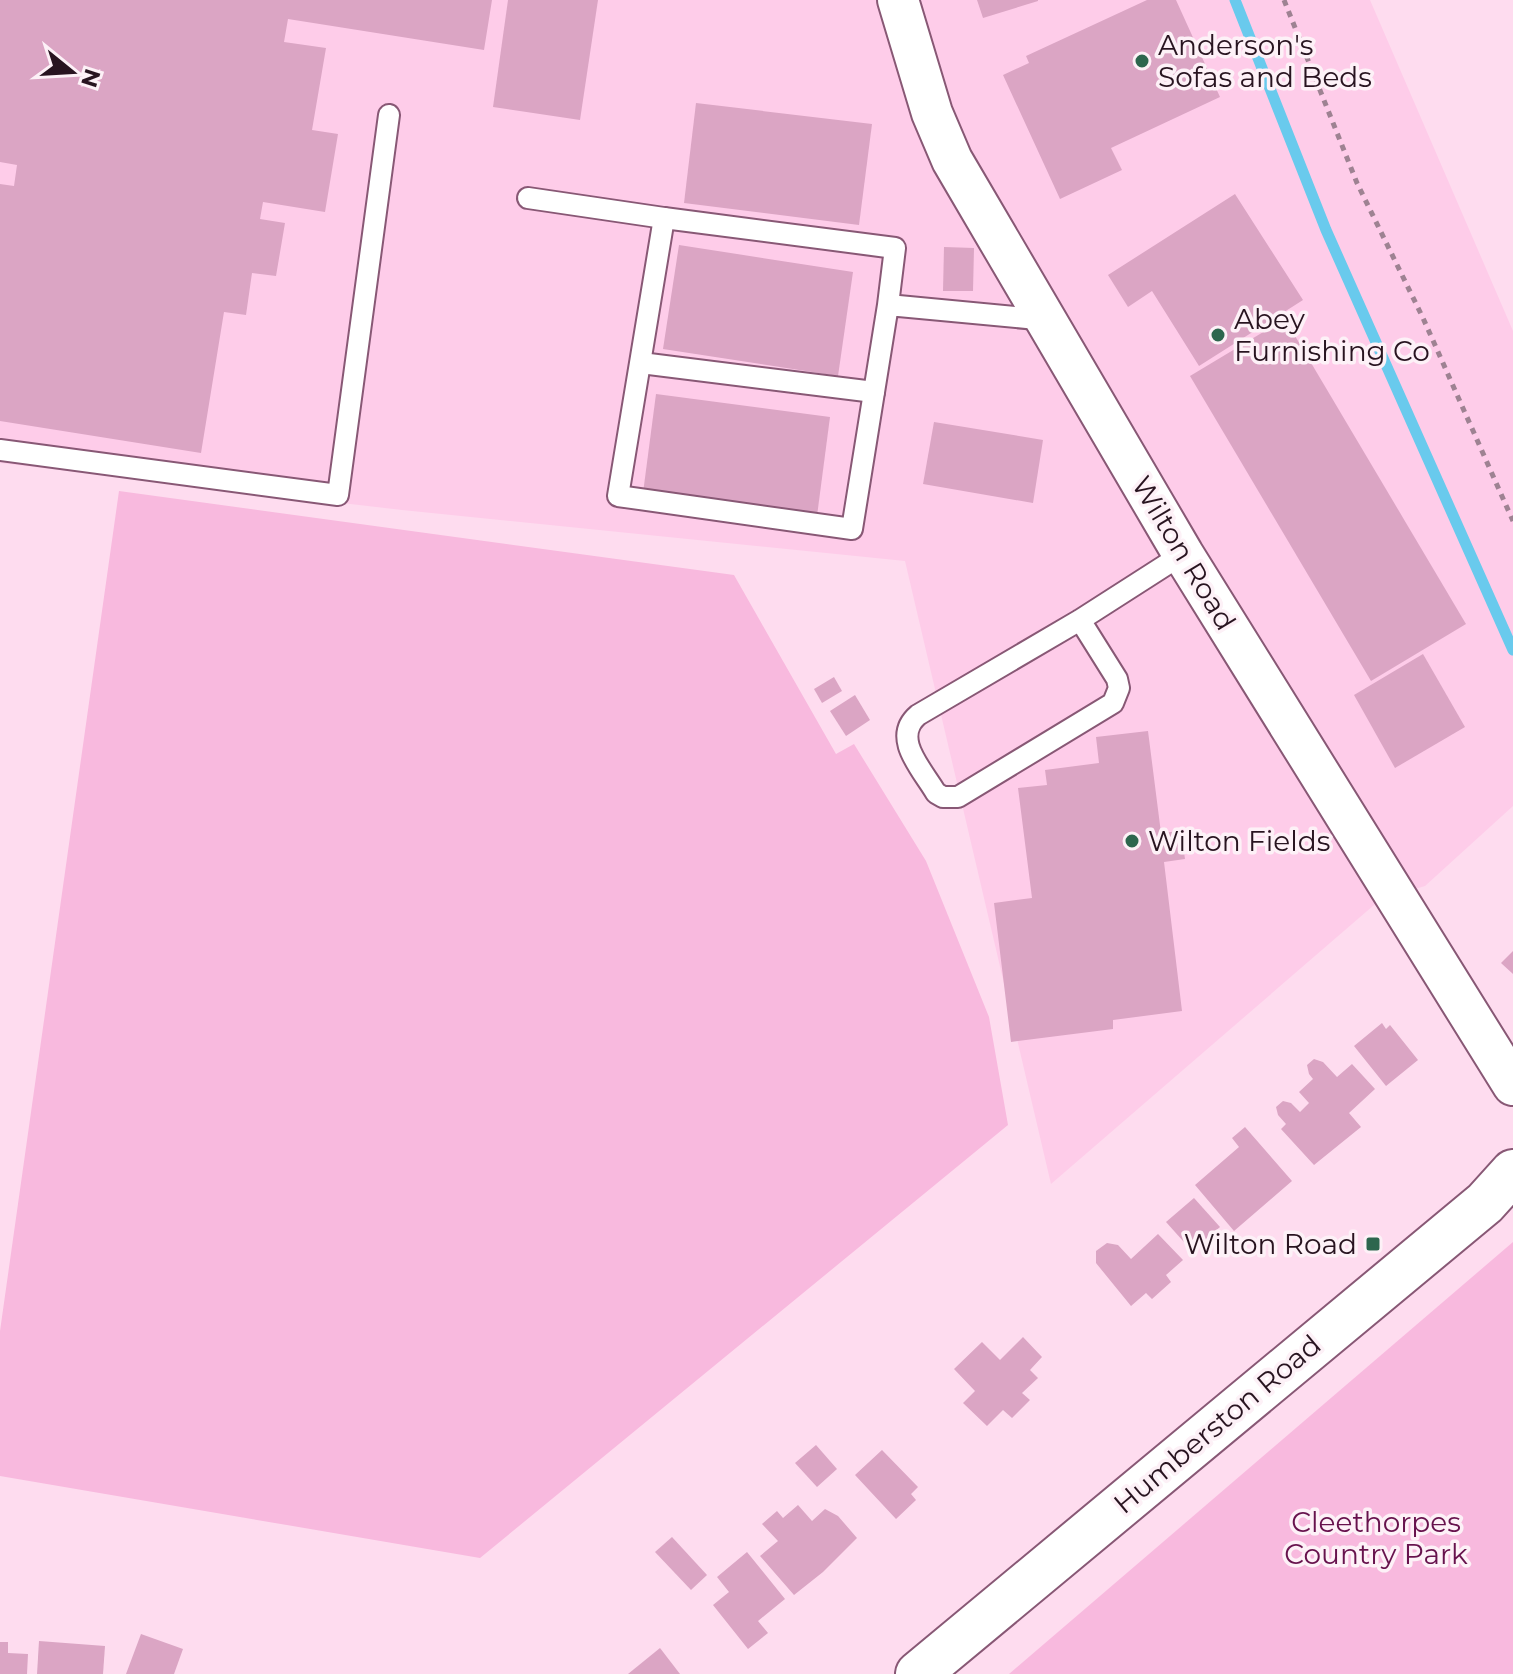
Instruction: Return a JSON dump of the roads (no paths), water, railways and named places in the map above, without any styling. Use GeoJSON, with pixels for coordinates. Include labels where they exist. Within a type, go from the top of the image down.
{"type":"FeatureCollection","features":[{"type":"Feature","properties":{"kind":"main road","name":"Humberston Road"},"geometry":{"type":"LineString","coordinates":[[918,1674],[1485,1203],[1513,1172]]}},
{"type":"Feature","properties":{"kind":"street","name":"Wilton Road"},"geometry":{"type":"LineString","coordinates":[[898,0],[932,113],[952,160],[1183,554],[1513,1085]]}},
{"type":"Feature","properties":{"kind":"lane"},"geometry":{"type":"LineString","coordinates":[[0,450],[338,495],[389,115]]}},
{"type":"Feature","properties":{"kind":"lane"},"geometry":{"type":"LineString","coordinates":[[528,198],[895,248],[852,529],[618,496],[664,218]]}},
{"type":"Feature","properties":{"kind":"lane"},"geometry":{"type":"LineString","coordinates":[[888,305],[1047,320]]}},
{"type":"Feature","properties":{"kind":"lane"},"geometry":{"type":"LineString","coordinates":[[641,363],[874,392]]}},
{"type":"Feature","properties":{"kind":"lane"},"geometry":{"type":"LineString","coordinates":[[1080,620],[1117,679],[1119,688],[1113,703],[958,797],[943,797],[936,793],[907,745],[905,732],[909,722],[1080,620],[1183,554]]}},
{"type":"Feature","properties":{"kind":"waterway"},"geometry":{"type":"LineString","coordinates":[[1235,0],[1326,230],[1513,650]]}},
{"type":"Feature","properties":{"kind":"place","name":"Anderson's Sofas and Beds"},"geometry":{"type":"Point","coordinates":[1142,61]}},
{"type":"Feature","properties":{"kind":"place","name":"Abey Furnishing Co"},"geometry":{"type":"Point","coordinates":[1218,335]}},
{"type":"Feature","properties":{"kind":"place","name":"Wilton Fields"},"geometry":{"type":"Point","coordinates":[1132,841]}},
{"type":"Feature","properties":{"kind":"place","name":"Wilton Road"},"geometry":{"type":"Point","coordinates":[1373,1244]}},
{"type":"Feature","properties":{"kind":"park label","name":"Cleethorpes Country Park"},"geometry":{"type":"Point","coordinates":[1376,1538]}}]}
